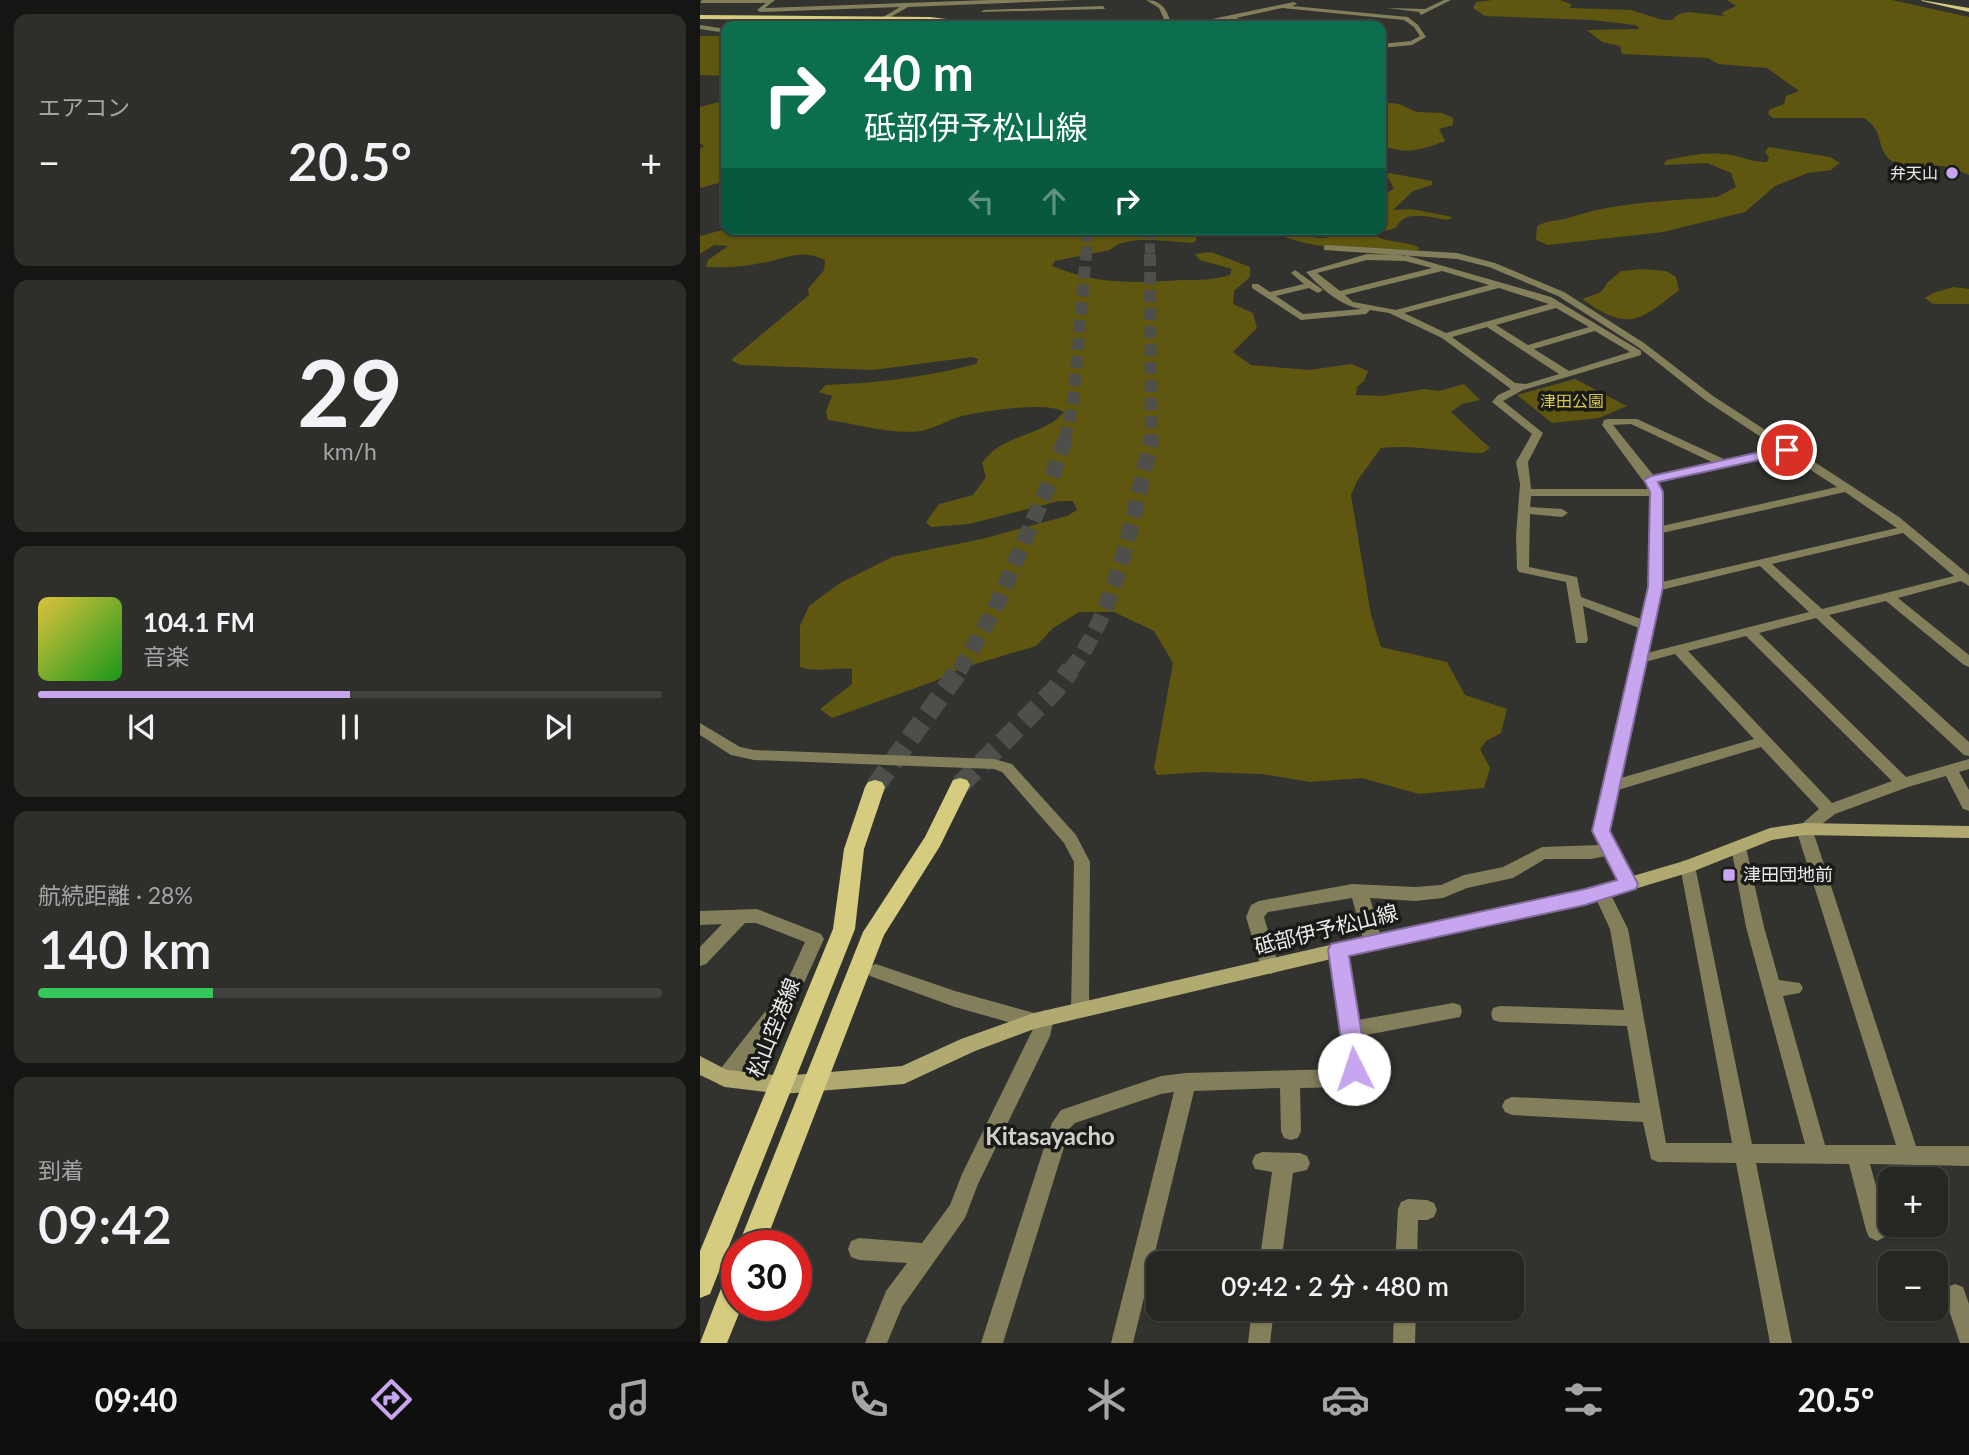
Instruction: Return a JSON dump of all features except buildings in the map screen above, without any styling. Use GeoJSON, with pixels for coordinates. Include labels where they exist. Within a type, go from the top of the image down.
{"type":"FeatureCollection","features":[{"type":"Feature","properties":{"kind":"main road"},"geometry":{"type":"LineString","coordinates":[[1924,0],[1969,8]]}},
{"type":"Feature","properties":{"kind":"main road"},"geometry":{"type":"LineString","coordinates":[[1935,0],[1969,8]]}},
{"type":"Feature","properties":{"kind":"main road"},"geometry":{"type":"LineString","coordinates":[[700,18],[882,20]]}},
{"type":"Feature","properties":{"kind":"main road"},"geometry":{"type":"LineString","coordinates":[[700,18],[901,21]]}},
{"type":"Feature","properties":{"kind":"main road"},"geometry":{"type":"LineString","coordinates":[[757,1230],[874,932],[933,841],[960,785]]}},
{"type":"Feature","properties":{"kind":"main road","name":"松山空港線"},"geometry":{"type":"LineString","coordinates":[[700,1284],[844,929],[854,849],[875,787]]}},
{"type":"Feature","properties":{"kind":"main road","name":"砥部伊予松山線"},"geometry":{"type":"LineString","coordinates":[[700,1065],[725,1078],[782,1085],[904,1075],[968,1045],[1040,1020],[1601,892],[1688,866],[1770,834],[1804,829],[1969,832]]}},
{"type":"Feature","properties":{"kind":"main road"},"geometry":{"type":"LineString","coordinates":[[713,1343],[722,1321]]}},
{"type":"Feature","properties":{"kind":"street"},"geometry":{"type":"LineString","coordinates":[[834,2],[869,0]]}},
{"type":"Feature","properties":{"kind":"street"},"geometry":{"type":"LineString","coordinates":[[861,19],[862,7],[869,0]]}},
{"type":"Feature","properties":{"kind":"street"},"geometry":{"type":"LineString","coordinates":[[770,2],[760,10],[862,7],[910,2],[1074,0]]}},
{"type":"Feature","properties":{"kind":"street"},"geometry":{"type":"LineString","coordinates":[[1086,9],[1094,0]]}},
{"type":"Feature","properties":{"kind":"street"},"geometry":{"type":"LineString","coordinates":[[1149,0],[1156,1],[1165,10],[1170,21]]}},
{"type":"Feature","properties":{"kind":"street"},"geometry":{"type":"LineString","coordinates":[[1212,21],[1284,7],[1304,0]]}},
{"type":"Feature","properties":{"kind":"street"},"geometry":{"type":"LineString","coordinates":[[1386,24],[1427,11],[1448,0]]}},
{"type":"Feature","properties":{"kind":"street"},"geometry":{"type":"LineString","coordinates":[[1393,1],[1440,4]]}},
{"type":"Feature","properties":{"kind":"street"},"geometry":{"type":"LineString","coordinates":[[702,2],[801,3]]}},
{"type":"Feature","properties":{"kind":"street"},"geometry":{"type":"LineString","coordinates":[[882,20],[910,2]]}},
{"type":"Feature","properties":{"kind":"street"},"geometry":{"type":"LineString","coordinates":[[980,21],[990,2]]}},
{"type":"Feature","properties":{"kind":"street"},"geometry":{"type":"LineString","coordinates":[[1284,7],[1406,19],[1416,26],[1423,37],[1412,43],[1386,46]]}},
{"type":"Feature","properties":{"kind":"street"},"geometry":{"type":"LineString","coordinates":[[1386,7],[1427,11]]}},
{"type":"Feature","properties":{"kind":"street"},"geometry":{"type":"LineString","coordinates":[[984,12],[1103,8]]}},
{"type":"Feature","properties":{"kind":"street"},"geometry":{"type":"LineString","coordinates":[[1266,11],[1307,19]]}},
{"type":"Feature","properties":{"kind":"street"},"geometry":{"type":"LineString","coordinates":[[1234,17],[1248,21]]}},
{"type":"Feature","properties":{"kind":"street"},"geometry":{"type":"LineString","coordinates":[[700,27],[721,30]]}},
{"type":"Feature","properties":{"kind":"street"},"geometry":{"type":"LineString","coordinates":[[1327,248],[1439,253],[1492,265],[1532,280],[1577,303],[1651,353],[1709,398],[1906,529],[1966,580]]}},
{"type":"Feature","properties":{"kind":"street"},"geometry":{"type":"LineString","coordinates":[[1638,353],[1559,304],[1405,258],[1373,256],[1310,272],[1336,295],[1356,306],[1395,313],[1445,336],[1512,386],[1519,388],[1638,353],[1651,353]]}},
{"type":"Feature","properties":{"kind":"street"},"geometry":{"type":"LineString","coordinates":[[1336,295],[1442,268]]}},
{"type":"Feature","properties":{"kind":"street"},"geometry":{"type":"LineString","coordinates":[[1295,273],[1350,313]]}},
{"type":"Feature","properties":{"kind":"street"},"geometry":{"type":"LineString","coordinates":[[1269,295],[1310,285]]}},
{"type":"Feature","properties":{"kind":"street"},"geometry":{"type":"LineString","coordinates":[[1395,313],[1500,285]]}},
{"type":"Feature","properties":{"kind":"street"},"geometry":{"type":"LineString","coordinates":[[1255,286],[1301,317],[1350,313],[1370,307]]}},
{"type":"Feature","properties":{"kind":"street"},"geometry":{"type":"LineString","coordinates":[[1445,336],[1559,304]]}},
{"type":"Feature","properties":{"kind":"street"},"geometry":{"type":"LineString","coordinates":[[1489,324],[1568,375]]}},
{"type":"Feature","properties":{"kind":"street"},"geometry":{"type":"LineString","coordinates":[[1527,348],[1597,328]]}},
{"type":"Feature","properties":{"kind":"street"},"geometry":{"type":"LineString","coordinates":[[1519,388],[1514,394],[1501,397],[1497,402],[1538,433],[1522,462],[1525,493],[1523,569],[1572,580],[1581,640]]}},
{"type":"Feature","properties":{"kind":"street"},"geometry":{"type":"LineString","coordinates":[[1629,884],[1601,831],[1656,587],[1657,492],[1651,480],[1607,425],[1608,422],[1633,421],[1726,464]]}},
{"type":"Feature","properties":{"kind":"street"},"geometry":{"type":"LineString","coordinates":[[1651,480],[1787,450]]}},
{"type":"Feature","properties":{"kind":"street"},"geometry":{"type":"LineString","coordinates":[[1656,531],[1848,488]]}},
{"type":"Feature","properties":{"kind":"street"},"geometry":{"type":"LineString","coordinates":[[1525,493],[1657,492]]}},
{"type":"Feature","properties":{"kind":"street"},"geometry":{"type":"LineString","coordinates":[[1524,510],[1562,513]]}},
{"type":"Feature","properties":{"kind":"street"},"geometry":{"type":"LineString","coordinates":[[1656,587],[1906,529]]}},
{"type":"Feature","properties":{"kind":"street"},"geometry":{"type":"LineString","coordinates":[[1764,563],[1969,751]]}},
{"type":"Feature","properties":{"kind":"street"},"geometry":{"type":"LineString","coordinates":[[1640,659],[1888,596],[1966,580]]}},
{"type":"Feature","properties":{"kind":"street"},"geometry":{"type":"LineString","coordinates":[[1888,596],[1969,662]]}},
{"type":"Feature","properties":{"kind":"street"},"geometry":{"type":"LineString","coordinates":[[1574,599],[1647,626]]}},
{"type":"Feature","properties":{"kind":"street"},"geometry":{"type":"LineString","coordinates":[[1749,631],[1903,783]]}},
{"type":"Feature","properties":{"kind":"street"},"geometry":{"type":"LineString","coordinates":[[1678,649],[1829,810]]}},
{"type":"Feature","properties":{"kind":"street"},"geometry":{"type":"LineString","coordinates":[[700,728],[736,751],[754,755],[994,764],[1007,768],[1070,839],[1082,862],[1080,1009]]}},
{"type":"Feature","properties":{"kind":"street"},"geometry":{"type":"LineString","coordinates":[[1611,786],[1764,741]]}},
{"type":"Feature","properties":{"kind":"street"},"geometry":{"type":"LineString","coordinates":[[1909,1155],[1804,829],[1829,810],[1903,783],[1969,764]]}},
{"type":"Feature","properties":{"kind":"street"},"geometry":{"type":"LineString","coordinates":[[1950,769],[1969,805]]}},
{"type":"Feature","properties":{"kind":"street"},"geometry":{"type":"LineString","coordinates":[[1739,846],[1755,927],[1818,1154]]}},
{"type":"Feature","properties":{"kind":"street"},"geometry":{"type":"LineString","coordinates":[[1270,967],[1255,917],[1256,910],[1277,903],[1339,892],[1415,894],[1443,891],[1464,882],[1507,873],[1542,853],[1591,853],[1609,849]]}},
{"type":"Feature","properties":{"kind":"street"},"geometry":{"type":"LineString","coordinates":[[1688,866],[1782,1343]]}},
{"type":"Feature","properties":{"kind":"street"},"geometry":{"type":"LineString","coordinates":[[1359,891],[1373,942]]}},
{"type":"Feature","properties":{"kind":"street"},"geometry":{"type":"LineString","coordinates":[[1601,892],[1619,929],[1658,1153],[1969,1156]]}},
{"type":"Feature","properties":{"kind":"street"},"geometry":{"type":"LineString","coordinates":[[700,918],[757,916],[816,939],[792,991],[725,1078]]}},
{"type":"Feature","properties":{"kind":"street"},"geometry":{"type":"LineString","coordinates":[[700,959],[740,917]]}},
{"type":"Feature","properties":{"kind":"street"},"geometry":{"type":"LineString","coordinates":[[992,1343],[1062,1123],[1068,1116],[1161,1085],[1348,1078],[1354,1069],[1355,1060],[1338,950]]}},
{"type":"Feature","properties":{"kind":"street"},"geometry":{"type":"LineString","coordinates":[[875,1343],[894,1299],[958,1211],[969,1181],[1041,1036],[1040,1020],[954,999],[876,971]]}},
{"type":"Feature","properties":{"kind":"street"},"geometry":{"type":"LineString","coordinates":[[1772,988],[1794,988]]}},
{"type":"Feature","properties":{"kind":"street"},"geometry":{"type":"LineString","coordinates":[[1350,1030],[1453,1011]]}},
{"type":"Feature","properties":{"kind":"street"},"geometry":{"type":"LineString","coordinates":[[1500,1014],[1635,1018]]}},
{"type":"Feature","properties":{"kind":"street"},"geometry":{"type":"LineString","coordinates":[[1290,1081],[1291,1131]]}},
{"type":"Feature","properties":{"kind":"street"},"geometry":{"type":"LineString","coordinates":[[1122,1343],[1186,1082]]}},
{"type":"Feature","properties":{"kind":"street"},"geometry":{"type":"LineString","coordinates":[[1512,1106],[1652,1112]]}},
{"type":"Feature","properties":{"kind":"street"},"geometry":{"type":"LineString","coordinates":[[1857,1155],[1877,1230]]}},
{"type":"Feature","properties":{"kind":"street"},"geometry":{"type":"LineString","coordinates":[[1262,1161],[1292,1162],[1273,1251]]}},
{"type":"Feature","properties":{"kind":"street"},"geometry":{"type":"LineString","coordinates":[[1406,1251],[1408,1209],[1427,1210]]}},
{"type":"Feature","properties":{"kind":"street"},"geometry":{"type":"LineString","coordinates":[[859,1249],[928,1254]]}},
{"type":"Feature","properties":{"kind":"street"},"geometry":{"type":"LineString","coordinates":[[1955,1295],[1969,1337]]}},
{"type":"Feature","properties":{"kind":"street"},"geometry":{"type":"LineString","coordinates":[[1259,1343],[1262,1321]]}},
{"type":"Feature","properties":{"kind":"street"},"geometry":{"type":"LineString","coordinates":[[1404,1343],[1405,1321]]}},
{"type":"Feature","properties":{"kind":"green space"},"geometry":{"type":"Polygon","coordinates":[[[1560,0],[1571,4],[1570,8],[1631,10],[1663,20],[1672,20],[1679,14],[1689,12],[1725,16],[1721,13],[1736,6],[1727,0],[1892,0],[1969,17],[1969,175],[1943,166],[1908,166],[1894,163],[1882,149],[1875,128],[1864,118],[1773,118],[1768,114],[1769,110],[1784,104],[1786,96],[1799,91],[1767,68],[1718,64],[1708,58],[1622,54],[1620,46],[1602,42],[1587,30],[1638,29],[1635,25],[1592,20],[1485,16],[1473,8],[1476,2],[1560,0]]]}},
{"type":"Feature","properties":{"kind":"green space"},"geometry":{"type":"Polygon","coordinates":[[[700,36],[721,36],[721,76],[700,75],[700,36]]]}},
{"type":"Feature","properties":{"kind":"green space"},"geometry":{"type":"Polygon","coordinates":[[[721,101],[721,182],[700,188],[700,149],[704,146],[700,143],[700,107],[721,101]]]}},
{"type":"Feature","properties":{"kind":"green space"},"geometry":{"type":"Polygon","coordinates":[[[1386,103],[1399,104],[1417,112],[1442,113],[1453,118],[1453,125],[1439,129],[1445,141],[1429,147],[1398,150],[1386,146],[1386,103]]]}},
{"type":"Feature","properties":{"kind":"green space"},"geometry":{"type":"Polygon","coordinates":[[[1769,147],[1830,157],[1840,163],[1831,170],[1808,173],[1775,186],[1745,212],[1663,232],[1548,245],[1536,240],[1537,226],[1586,213],[1642,203],[1717,197],[1736,187],[1731,173],[1707,163],[1663,165],[1667,160],[1709,154],[1767,162],[1769,157],[1765,152],[1769,147]]]}},
{"type":"Feature","properties":{"kind":"green space"},"geometry":{"type":"Polygon","coordinates":[[[1389,173],[1432,181],[1432,185],[1413,191],[1393,210],[1411,209],[1453,217],[1448,220],[1412,216],[1405,218],[1396,228],[1386,231],[1386,194],[1394,188],[1386,175],[1389,173]]]}},
{"type":"Feature","properties":{"kind":"green space"},"geometry":{"type":"Polygon","coordinates":[[[721,230],[721,235],[1195,235],[1197,240],[1192,243],[1148,240],[1126,242],[1110,250],[1055,261],[1052,266],[1085,277],[1116,281],[1200,280],[1230,275],[1232,269],[1200,260],[1195,254],[1211,252],[1250,267],[1250,277],[1234,291],[1233,304],[1253,313],[1257,328],[1233,352],[1251,365],[1309,370],[1351,364],[1368,371],[1364,381],[1357,387],[1356,395],[1382,396],[1424,389],[1439,391],[1464,384],[1480,400],[1462,404],[1451,412],[1490,448],[1483,453],[1407,447],[1381,448],[1357,481],[1351,495],[1371,615],[1381,647],[1447,662],[1465,695],[1507,709],[1501,733],[1486,741],[1480,749],[1490,768],[1484,788],[1419,794],[1362,778],[1310,782],[1262,774],[1202,772],[1157,775],[1154,768],[1173,663],[1154,631],[1114,612],[1079,612],[1053,628],[1036,646],[962,668],[935,681],[832,718],[820,709],[852,684],[852,669],[812,670],[800,667],[800,626],[809,606],[840,583],[892,557],[982,539],[1067,516],[1077,510],[1073,501],[1059,501],[969,524],[931,527],[926,522],[939,504],[973,495],[986,477],[982,463],[991,453],[1011,440],[1045,427],[1064,412],[1044,407],[999,410],[962,416],[926,430],[910,432],[828,420],[826,411],[832,396],[819,392],[826,385],[920,376],[976,364],[978,359],[972,357],[873,370],[741,365],[731,360],[809,295],[808,289],[824,270],[825,260],[800,255],[747,265],[706,267],[708,260],[728,246],[714,245],[700,254],[700,236],[721,230]]]}},
{"type":"Feature","properties":{"kind":"green space"},"geometry":{"type":"Polygon","coordinates":[[[1280,235],[1326,238],[1330,235],[1378,235],[1377,237],[1420,248],[1359,249],[1321,246],[1280,235]]]}},
{"type":"Feature","properties":{"kind":"green space"},"geometry":{"type":"Polygon","coordinates":[[[1621,271],[1666,271],[1676,277],[1679,290],[1642,316],[1622,319],[1610,316],[1582,299],[1601,292],[1621,271]]]}},
{"type":"Feature","properties":{"kind":"green space"},"geometry":{"type":"Polygon","coordinates":[[[1953,287],[1969,289],[1969,304],[1933,304],[1925,298],[1933,293],[1953,287]]]}},
{"type":"Feature","properties":{"kind":"green space","name":"津田公園"},"geometry":{"type":"Polygon","coordinates":[[[1575,379],[1627,406],[1599,418],[1552,423],[1517,395],[1575,379]]]}},
{"type":"Feature","properties":{"kind":"tunnel"},"geometry":{"type":"LineString","coordinates":[[1086,256],[1088,235]]}},
{"type":"Feature","properties":{"kind":"tunnel"},"geometry":{"type":"LineString","coordinates":[[1150,235],[1150,254]]}},
{"type":"Feature","properties":{"kind":"tunnel"},"geometry":{"type":"LineString","coordinates":[[1065,439],[1073,404],[1086,254]]}},
{"type":"Feature","properties":{"kind":"tunnel"},"geometry":{"type":"LineString","coordinates":[[1150,254],[1151,439]]}},
{"type":"Feature","properties":{"kind":"tunnel"},"geometry":{"type":"LineString","coordinates":[[959,671],[995,609],[1052,477],[1066,437]]}},
{"type":"Feature","properties":{"kind":"tunnel"},"geometry":{"type":"LineString","coordinates":[[1070,671],[1087,646],[1112,589],[1131,528],[1152,437]]}},
{"type":"Feature","properties":{"kind":"tunnel"},"geometry":{"type":"LineString","coordinates":[[875,787],[960,669]]}},
{"type":"Feature","properties":{"kind":"tunnel"},"geometry":{"type":"LineString","coordinates":[[960,785],[1055,690],[1071,669]]}},
{"type":"Feature","properties":{"kind":"place","name":"弁天山"},"geometry":{"type":"Point","coordinates":[1952,173]}},
{"type":"Feature","properties":{"kind":"place","name":"津田団地前"},"geometry":{"type":"Point","coordinates":[1729,875]}},
{"type":"Feature","properties":{"kind":"district","name":"Kitasayacho"},"geometry":{"type":"Point","coordinates":[1050,1137]}},
{"type":"Feature","properties":{"kind":"route"},"geometry":{"type":"LineString","coordinates":[[1354,1069],[1355,1060],[1338,950],[1585,897],[1629,884],[1601,831],[1656,587],[1657,492],[1651,480],[1787,450]]}}]}
